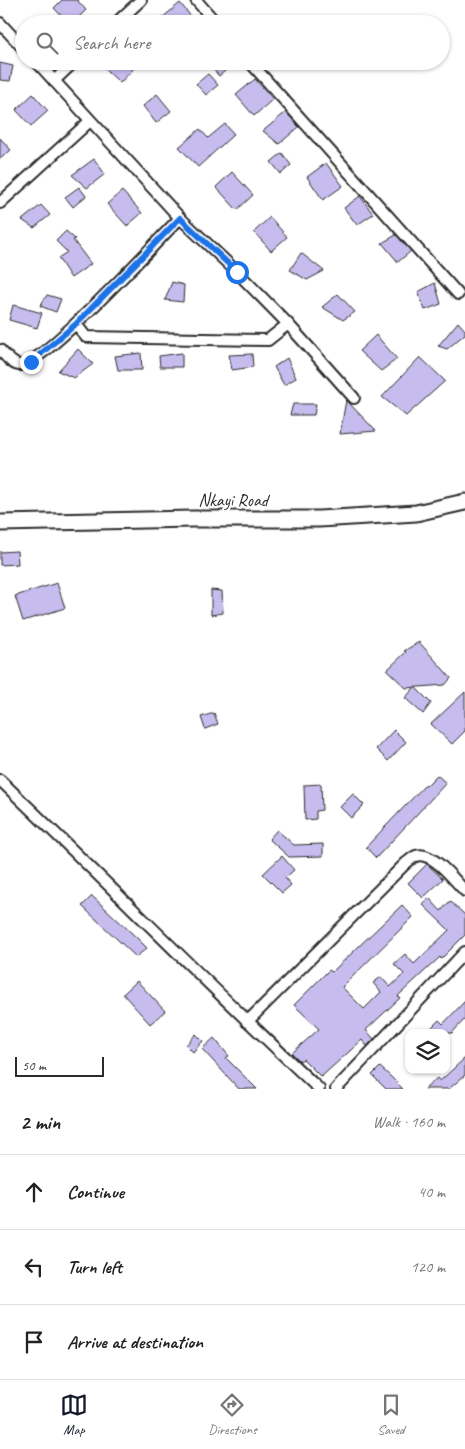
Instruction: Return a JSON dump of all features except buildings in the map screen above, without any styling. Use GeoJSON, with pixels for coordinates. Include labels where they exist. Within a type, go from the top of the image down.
{"type":"FeatureCollection","features":[{"type":"Feature","properties":{"kind":"main road","name":"Nkayi Road"},"geometry":{"type":"LineString","coordinates":[[0,523],[183,519],[319,519],[416,513],[465,502]]}},
{"type":"Feature","properties":{"kind":"street"},"geometry":{"type":"LineString","coordinates":[[125,15],[141,0]]}},
{"type":"Feature","properties":{"kind":"street"},"geometry":{"type":"LineString","coordinates":[[196,0],[209,15]]}},
{"type":"Feature","properties":{"kind":"street"},"geometry":{"type":"LineString","coordinates":[[0,23],[15,39]]}},
{"type":"Feature","properties":{"kind":"street"},"geometry":{"type":"LineString","coordinates":[[44,70],[180,218],[288,324],[354,398]]}},
{"type":"Feature","properties":{"kind":"street"},"geometry":{"type":"LineString","coordinates":[[54,81],[66,70]]}},
{"type":"Feature","properties":{"kind":"street"},"geometry":{"type":"LineString","coordinates":[[257,70],[458,294]]}},
{"type":"Feature","properties":{"kind":"street"},"geometry":{"type":"LineString","coordinates":[[0,203],[90,121]]}},
{"type":"Feature","properties":{"kind":"street"},"geometry":{"type":"LineString","coordinates":[[0,350],[13,363],[21,365],[31,362],[76,324],[180,218]]}},
{"type":"Feature","properties":{"kind":"street"},"geometry":{"type":"LineString","coordinates":[[76,324],[86,337],[268,340],[288,324]]}},
{"type":"Feature","properties":{"kind":"street"},"geometry":{"type":"LineString","coordinates":[[0,780],[88,864],[247,1022],[319,1089]]}},
{"type":"Feature","properties":{"kind":"street"},"geometry":{"type":"LineString","coordinates":[[247,1022],[406,863],[416,856],[423,856],[436,861],[465,891]]}},
{"type":"Feature","properties":{"kind":"street"},"geometry":{"type":"LineString","coordinates":[[336,1089],[465,952]]}},
{"type":"Feature","properties":{"kind":"route"},"geometry":{"type":"LineString","coordinates":[[31,362],[76,324],[180,218],[237,272]]}}]}
